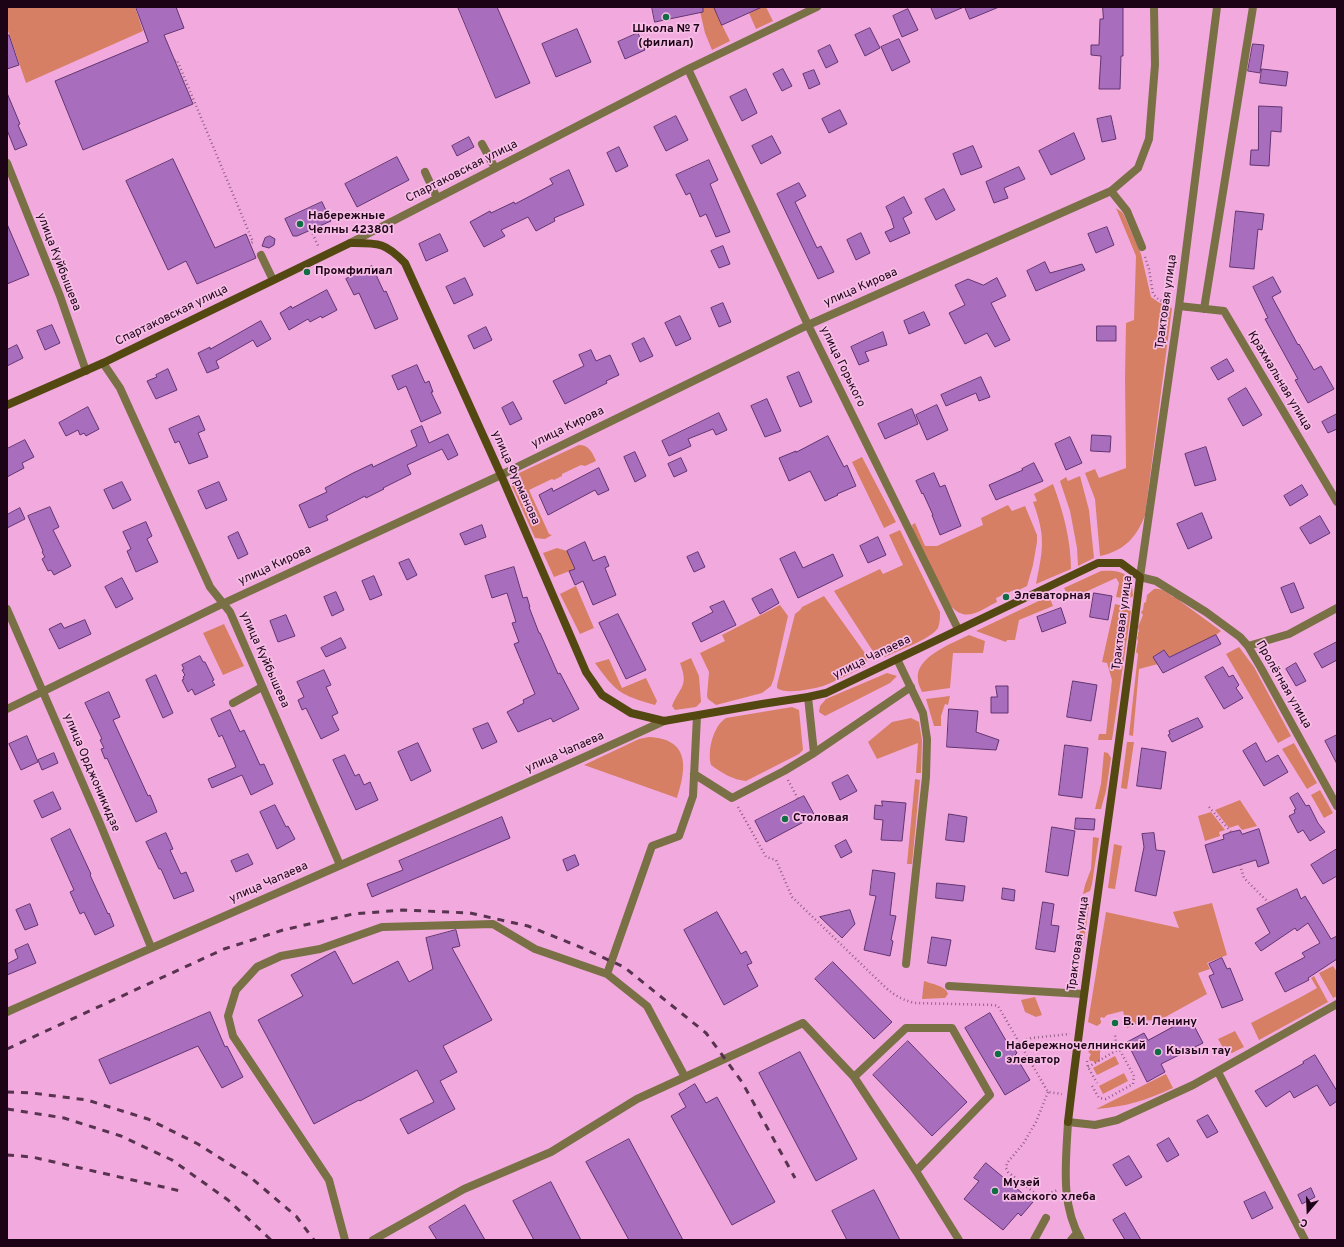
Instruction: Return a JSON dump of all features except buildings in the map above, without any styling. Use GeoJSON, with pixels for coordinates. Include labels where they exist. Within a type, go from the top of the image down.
{"type":"FeatureCollection","features":[{"type":"Feature","properties":{"kind":"street","name":"Спартаковская улица"},"geometry":{"type":"LineString","coordinates":[[7,405],[103,363],[350,243],[688,69],[817,7]]}},
{"type":"Feature","properties":{"kind":"street","name":"улица Кирова"},"geometry":{"type":"LineString","coordinates":[[7,709],[222,604],[501,475],[808,325],[1111,191],[1138,168],[1149,139],[1155,65],[1154,7]]}},
{"type":"Feature","properties":{"kind":"street","name":"Трактовая улица"},"geometry":{"type":"LineString","coordinates":[[1079,1236],[1070,1214],[1066,1187],[1068,1122],[1078,1032],[1120,738],[1140,577],[1179,306],[1217,7]]}},
{"type":"Feature","properties":{"kind":"street"},"geometry":{"type":"LineString","coordinates":[[1204,308],[1253,7]]}},
{"type":"Feature","properties":{"kind":"street","name":"улица Горького"},"geometry":{"type":"LineString","coordinates":[[688,69],[808,325],[958,630]]}},
{"type":"Feature","properties":{"kind":"street"},"geometry":{"type":"LineString","coordinates":[[482,144],[495,168]]}},
{"type":"Feature","properties":{"kind":"street","name":"улица Куйбышева"},"geometry":{"type":"LineString","coordinates":[[7,163],[60,296],[86,370]]}},
{"type":"Feature","properties":{"kind":"street"},"geometry":{"type":"LineString","coordinates":[[425,172],[437,198]]}},
{"type":"Feature","properties":{"kind":"street"},"geometry":{"type":"LineString","coordinates":[[1111,191],[1127,211],[1142,246]]}},
{"type":"Feature","properties":{"kind":"street","name":"улица Фурманова"},"geometry":{"type":"LineString","coordinates":[[350,243],[376,243],[393,251],[405,263],[501,475],[586,672],[602,695],[631,713],[664,721]]}},
{"type":"Feature","properties":{"kind":"street"},"geometry":{"type":"LineString","coordinates":[[261,255],[273,280]]}},
{"type":"Feature","properties":{"kind":"street","name":"Крахмальная улица"},"geometry":{"type":"LineString","coordinates":[[1179,306],[1224,311],[1337,502]]}},
{"type":"Feature","properties":{"kind":"street","name":"улица Куйбышева"},"geometry":{"type":"LineString","coordinates":[[103,363],[120,388],[210,587],[222,604],[230,612],[340,865]]}},
{"type":"Feature","properties":{"kind":"street","name":"улица Чапаева"},"geometry":{"type":"LineString","coordinates":[[7,1012],[151,947],[568,765],[664,721],[826,693],[1098,563],[1121,563],[1140,577]]}},
{"type":"Feature","properties":{"kind":"street","name":"Пролётная улица"},"geometry":{"type":"LineString","coordinates":[[1140,577],[1156,581],[1200,608],[1240,637],[1248,646],[1265,674],[1337,806]]}},
{"type":"Feature","properties":{"kind":"street"},"geometry":{"type":"LineString","coordinates":[[1248,646],[1289,634],[1337,608]]}},
{"type":"Feature","properties":{"kind":"street","name":"улица Орджоникидзе"},"geometry":{"type":"LineString","coordinates":[[7,609],[99,820],[151,947]]}},
{"type":"Feature","properties":{"kind":"street"},"geometry":{"type":"LineString","coordinates":[[897,659],[922,712],[927,739],[926,777],[906,964]]}},
{"type":"Feature","properties":{"kind":"street"},"geometry":{"type":"LineString","coordinates":[[233,703],[262,687]]}},
{"type":"Feature","properties":{"kind":"street"},"geometry":{"type":"LineString","coordinates":[[694,774],[732,798],[784,771],[814,753],[911,687]]}},
{"type":"Feature","properties":{"kind":"street"},"geometry":{"type":"LineString","coordinates":[[808,697],[814,753]]}},
{"type":"Feature","properties":{"kind":"street"},"geometry":{"type":"LineString","coordinates":[[607,974],[652,846],[679,836],[693,796],[696,716]]}},
{"type":"Feature","properties":{"kind":"street"},"geometry":{"type":"LineString","coordinates":[[345,1240],[329,1180],[233,1036],[228,1016],[236,990],[257,967],[281,956],[320,950],[382,927],[493,924],[535,950],[607,974],[647,1006],[685,1077]]}},
{"type":"Feature","properties":{"kind":"street"},"geometry":{"type":"LineString","coordinates":[[949,986],[1083,994]]}},
{"type":"Feature","properties":{"kind":"street"},"geometry":{"type":"LineString","coordinates":[[1068,1122],[1095,1125],[1117,1120],[1194,1085],[1337,1004]]}},
{"type":"Feature","properties":{"kind":"street"},"geometry":{"type":"LineString","coordinates":[[373,1240],[464,1188],[551,1152],[638,1100],[803,1023],[854,1078],[916,1171],[959,1240]]}},
{"type":"Feature","properties":{"kind":"street"},"geometry":{"type":"LineString","coordinates":[[854,1078],[906,1028],[952,1028],[990,1095],[916,1171]]}},
{"type":"Feature","properties":{"kind":"street"},"geometry":{"type":"LineString","coordinates":[[1218,1072],[1305,1240]]}},
{"type":"Feature","properties":{"kind":"street"},"geometry":{"type":"LineString","coordinates":[[1034,1240],[1046,1218]]}},
{"type":"Feature","properties":{"kind":"street"},"geometry":{"type":"LineString","coordinates":[[1071,1240],[1079,1236]]}},
{"type":"Feature","properties":{"kind":"path"},"geometry":{"type":"LineString","coordinates":[[176,61],[177,60],[253,242],[251,243]]}},
{"type":"Feature","properties":{"kind":"path"},"geometry":{"type":"LineString","coordinates":[[311,230],[323,256]]}},
{"type":"Feature","properties":{"kind":"path"},"geometry":{"type":"LineString","coordinates":[[1149,269],[1154,294],[1159,300],[1179,306]]}},
{"type":"Feature","properties":{"kind":"path"},"geometry":{"type":"LineString","coordinates":[[784,771],[798,799]]}},
{"type":"Feature","properties":{"kind":"path"},"geometry":{"type":"LineString","coordinates":[[732,798],[766,857],[776,860],[792,897],[885,988],[904,1001],[916,1003],[994,1004],[998,1006],[1048,1092]]}},
{"type":"Feature","properties":{"kind":"path"},"geometry":{"type":"LineString","coordinates":[[1209,807],[1231,832]]}},
{"type":"Feature","properties":{"kind":"path"},"geometry":{"type":"LineString","coordinates":[[1240,865],[1244,878],[1269,903]]}},
{"type":"Feature","properties":{"kind":"path"},"geometry":{"type":"LineString","coordinates":[[1020,1043],[1031,1038],[1078,1032]]}},
{"type":"Feature","properties":{"kind":"path"},"geometry":{"type":"LineString","coordinates":[[1092,1086],[1099,1098],[1106,1099],[1133,1084],[1134,1076],[1118,1049],[1115,1034]]}},
{"type":"Feature","properties":{"kind":"path"},"geometry":{"type":"LineString","coordinates":[[1088,1067],[1118,1049]]}},
{"type":"Feature","properties":{"kind":"path"},"geometry":{"type":"LineString","coordinates":[[1048,1092],[1071,1095]]}},
{"type":"Feature","properties":{"kind":"path"},"geometry":{"type":"LineString","coordinates":[[1048,1092],[1036,1122],[1022,1144],[1007,1163],[1006,1168],[1008,1172],[1036,1194],[1044,1195],[1066,1187]]}},
{"type":"Feature","properties":{"kind":"shaded area"},"geometry":{"type":"Polygon","coordinates":[[[7,7],[135,7],[143,31],[26,83],[7,28],[7,7]]]}},
{"type":"Feature","properties":{"kind":"shaded area"},"geometry":{"type":"Polygon","coordinates":[[[699,7],[715,7],[718,13],[717,15],[730,41],[712,50],[705,33],[699,7]]]}},
{"type":"Feature","properties":{"kind":"shaded area"},"geometry":{"type":"Polygon","coordinates":[[[760,7],[766,7],[773,21],[756,29],[749,13],[760,7]]]}},
{"type":"Feature","properties":{"kind":"shaded area"},"geometry":{"type":"Polygon","coordinates":[[[1116,208],[1123,213],[1141,254],[1151,297],[1172,308],[1145,515],[1134,536],[1123,547],[1100,556],[1095,499],[1085,473],[1095,469],[1099,478],[1126,468],[1126,323],[1134,320],[1136,256],[1116,208]]]}},
{"type":"Feature","properties":{"kind":"shaded area"},"geometry":{"type":"Polygon","coordinates":[[[579,445],[588,448],[592,452],[596,461],[585,466],[581,465],[562,474],[562,476],[554,480],[552,479],[529,490],[549,534],[552,535],[545,539],[535,538],[511,484],[514,476],[579,445]]]}},
{"type":"Feature","properties":{"kind":"shaded area"},"geometry":{"type":"Polygon","coordinates":[[[862,457],[896,522],[884,528],[852,462],[862,457]]]}},
{"type":"Feature","properties":{"kind":"shaded area"},"geometry":{"type":"Polygon","coordinates":[[[1080,476],[1089,510],[1094,558],[1078,566],[1077,548],[1070,511],[1060,481],[1066,477],[1068,481],[1080,476]]]}},
{"type":"Feature","properties":{"kind":"shaded area"},"geometry":{"type":"Polygon","coordinates":[[[1053,484],[1066,526],[1070,547],[1071,569],[1036,584],[1042,552],[1042,534],[1033,502],[1037,501],[1034,494],[1053,484]]]}},
{"type":"Feature","properties":{"kind":"shaded area"},"geometry":{"type":"Polygon","coordinates":[[[1008,505],[1012,511],[1025,506],[1037,535],[1033,565],[1027,586],[1015,592],[1014,590],[996,598],[997,602],[973,614],[962,614],[950,605],[914,535],[912,525],[915,523],[925,546],[937,546],[983,525],[981,518],[1008,505]]]}},
{"type":"Feature","properties":{"kind":"shaded area"},"geometry":{"type":"Polygon","coordinates":[[[900,530],[940,612],[940,622],[938,628],[928,636],[885,657],[874,653],[834,591],[880,569],[883,574],[903,565],[889,535],[900,530]]]}},
{"type":"Feature","properties":{"kind":"shaded area"},"geometry":{"type":"Polygon","coordinates":[[[557,548],[567,551],[575,569],[554,577],[543,553],[557,548]]]}},
{"type":"Feature","properties":{"kind":"shaded area"},"geometry":{"type":"Polygon","coordinates":[[[1101,571],[1115,571],[1124,574],[1131,582],[1133,596],[1128,599],[1116,597],[1119,583],[1116,578],[1070,599],[1064,588],[1101,571]]]}},
{"type":"Feature","properties":{"kind":"shaded area"},"geometry":{"type":"Polygon","coordinates":[[[576,586],[594,628],[580,634],[560,594],[576,586]]]}},
{"type":"Feature","properties":{"kind":"shaded area"},"geometry":{"type":"Polygon","coordinates":[[[1154,589],[1162,590],[1173,597],[1176,596],[1180,601],[1221,631],[1216,635],[1169,657],[1164,650],[1153,657],[1158,664],[1139,669],[1133,736],[1129,735],[1138,654],[1136,652],[1139,631],[1138,627],[1143,615],[1141,612],[1143,610],[1144,603],[1146,602],[1147,595],[1154,589]]]}},
{"type":"Feature","properties":{"kind":"shaded area"},"geometry":{"type":"Polygon","coordinates":[[[824,596],[867,656],[866,666],[834,682],[813,689],[799,691],[781,690],[777,688],[777,685],[795,614],[802,607],[824,596]]]}},
{"type":"Feature","properties":{"kind":"shaded area"},"geometry":{"type":"Polygon","coordinates":[[[1049,596],[1053,606],[1019,620],[1015,640],[1007,640],[1006,642],[976,631],[1049,596]]]}},
{"type":"Feature","properties":{"kind":"shaded area"},"geometry":{"type":"Polygon","coordinates":[[[1115,604],[1128,607],[1131,611],[1112,740],[1098,740],[1099,734],[1106,734],[1112,680],[1107,663],[1102,662],[1115,604]]]}},
{"type":"Feature","properties":{"kind":"shaded area"},"geometry":{"type":"Polygon","coordinates":[[[780,605],[788,616],[771,686],[762,693],[716,705],[708,699],[707,696],[709,672],[700,653],[725,641],[722,635],[780,605]]]}},
{"type":"Feature","properties":{"kind":"shaded area"},"geometry":{"type":"Polygon","coordinates":[[[224,624],[244,666],[223,675],[203,633],[224,624]]]}},
{"type":"Feature","properties":{"kind":"shaded area"},"geometry":{"type":"Polygon","coordinates":[[[969,635],[985,641],[983,653],[953,653],[950,688],[922,692],[918,680],[918,672],[922,664],[936,652],[969,635]]]}},
{"type":"Feature","properties":{"kind":"shaded area"},"geometry":{"type":"Polygon","coordinates":[[[1239,647],[1254,667],[1291,736],[1278,743],[1226,654],[1239,647]]]}},
{"type":"Feature","properties":{"kind":"shaded area"},"geometry":{"type":"Polygon","coordinates":[[[691,658],[699,676],[701,702],[696,707],[675,710],[672,706],[684,682],[683,671],[680,663],[691,658]]]}},
{"type":"Feature","properties":{"kind":"shaded area"},"geometry":{"type":"Polygon","coordinates":[[[609,659],[622,688],[646,678],[657,701],[655,705],[626,695],[608,680],[595,663],[609,659]]]}},
{"type":"Feature","properties":{"kind":"shaded area"},"geometry":{"type":"Polygon","coordinates":[[[887,673],[897,676],[890,683],[825,716],[819,712],[820,706],[826,699],[887,673]]]}},
{"type":"Feature","properties":{"kind":"shaded area"},"geometry":{"type":"Polygon","coordinates":[[[950,696],[948,705],[945,704],[941,716],[941,726],[934,726],[926,699],[950,696]]]}},
{"type":"Feature","properties":{"kind":"shaded area"},"geometry":{"type":"Polygon","coordinates":[[[792,707],[799,710],[803,750],[799,754],[746,781],[728,776],[711,765],[710,753],[712,739],[721,722],[726,718],[792,707]]]}},
{"type":"Feature","properties":{"kind":"shaded area"},"geometry":{"type":"Polygon","coordinates":[[[911,718],[919,722],[922,740],[921,773],[916,773],[918,743],[877,759],[868,742],[892,722],[911,718]]]}},
{"type":"Feature","properties":{"kind":"shaded area"},"geometry":{"type":"Polygon","coordinates":[[[649,737],[662,739],[672,743],[679,749],[682,757],[683,776],[677,798],[584,765],[639,739],[649,737]]]}},
{"type":"Feature","properties":{"kind":"shaded area"},"geometry":{"type":"Polygon","coordinates":[[[1127,742],[1134,742],[1127,789],[1121,788],[1127,742]]]}},
{"type":"Feature","properties":{"kind":"shaded area"},"geometry":{"type":"Polygon","coordinates":[[[1294,743],[1317,783],[1307,789],[1282,749],[1294,743]]]}},
{"type":"Feature","properties":{"kind":"shaded area"},"geometry":{"type":"Polygon","coordinates":[[[1104,752],[1108,753],[1111,758],[1106,791],[1101,809],[1095,809],[1101,784],[1104,752]]]}},
{"type":"Feature","properties":{"kind":"shaded area"},"geometry":{"type":"Polygon","coordinates":[[[915,779],[920,780],[912,864],[907,864],[915,779]]]}},
{"type":"Feature","properties":{"kind":"shaded area"},"geometry":{"type":"Polygon","coordinates":[[[1320,790],[1333,813],[1324,818],[1311,795],[1320,790]]]}},
{"type":"Feature","properties":{"kind":"shaded area"},"geometry":{"type":"Polygon","coordinates":[[[1240,800],[1257,826],[1242,830],[1238,825],[1229,828],[1215,810],[1240,800]]]}},
{"type":"Feature","properties":{"kind":"shaded area"},"geometry":{"type":"Polygon","coordinates":[[[1211,812],[1225,830],[1219,832],[1220,836],[1205,841],[1198,816],[1211,812]]]}},
{"type":"Feature","properties":{"kind":"shaded area"},"geometry":{"type":"Polygon","coordinates":[[[1093,837],[1099,838],[1092,884],[1090,891],[1083,894],[1091,869],[1093,837]]]}},
{"type":"Feature","properties":{"kind":"shaded area"},"geometry":{"type":"Polygon","coordinates":[[[1114,844],[1122,846],[1115,889],[1108,888],[1114,844]]]}},
{"type":"Feature","properties":{"kind":"shaded area"},"geometry":{"type":"Polygon","coordinates":[[[1212,903],[1227,955],[1207,963],[1210,969],[1198,973],[1207,994],[1158,1021],[1145,1020],[1127,1028],[1123,1011],[1107,1015],[1104,1018],[1101,1017],[1101,1023],[1097,1026],[1088,1022],[1106,912],[1179,928],[1173,912],[1212,903]]]}},
{"type":"Feature","properties":{"kind":"shaded area"},"geometry":{"type":"Polygon","coordinates":[[[1083,905],[1089,906],[1083,947],[1078,947],[1083,905]]]}},
{"type":"Feature","properties":{"kind":"shaded area"},"geometry":{"type":"Polygon","coordinates":[[[1333,966],[1337,972],[1337,996],[1333,998],[1319,973],[1333,966]]]}},
{"type":"Feature","properties":{"kind":"shaded area"},"geometry":{"type":"Polygon","coordinates":[[[1314,976],[1328,1002],[1259,1040],[1251,1023],[1317,988],[1311,978],[1314,976]]]}},
{"type":"Feature","properties":{"kind":"shaded area"},"geometry":{"type":"Polygon","coordinates":[[[924,981],[942,987],[948,994],[945,998],[922,999],[924,981]]]}},
{"type":"Feature","properties":{"kind":"shaded area"},"geometry":{"type":"Polygon","coordinates":[[[1035,997],[1042,1015],[1036,1017],[1025,1012],[1021,1000],[1035,997]]]}},
{"type":"Feature","properties":{"kind":"shaded area"},"geometry":{"type":"Polygon","coordinates":[[[1235,1031],[1244,1047],[1232,1053],[1225,1051],[1218,1039],[1235,1031]]]}},
{"type":"Feature","properties":{"kind":"shaded area"},"geometry":{"type":"Polygon","coordinates":[[[1095,1042],[1103,1044],[1104,1047],[1100,1052],[1100,1061],[1095,1063],[1090,1061],[1089,1058],[1091,1054],[1088,1050],[1092,1048],[1095,1042]]]}},
{"type":"Feature","properties":{"kind":"shaded area"},"geometry":{"type":"Polygon","coordinates":[[[1115,1056],[1119,1064],[1097,1075],[1093,1068],[1115,1056]]]}},
{"type":"Feature","properties":{"kind":"shaded area"},"geometry":{"type":"Polygon","coordinates":[[[1124,1073],[1128,1081],[1103,1094],[1099,1086],[1124,1073]]]}},
{"type":"Feature","properties":{"kind":"shaded area"},"geometry":{"type":"Polygon","coordinates":[[[1166,1074],[1173,1088],[1136,1102],[1117,1107],[1096,1109],[1166,1074]]]}},
{"type":"Feature","properties":{"kind":"railway"},"geometry":{"type":"LineString","coordinates":[[7,1049],[224,949],[283,930],[353,914],[403,910],[470,913],[528,926],[624,967],[706,1033],[742,1082],[795,1178]]}},
{"type":"Feature","properties":{"kind":"railway"},"geometry":{"type":"LineString","coordinates":[[7,1092],[32,1093],[87,1100],[148,1119],[198,1144],[250,1177],[296,1216],[314,1240]]}},
{"type":"Feature","properties":{"kind":"railway"},"geometry":{"type":"LineString","coordinates":[[7,1109],[64,1118],[121,1136],[172,1160],[228,1200],[271,1240]]}},
{"type":"Feature","properties":{"kind":"railway"},"geometry":{"type":"LineString","coordinates":[[7,1155],[32,1157],[185,1192]]}},
{"type":"Feature","properties":{"kind":"place","name":"Школа № 7 (филиал)"},"geometry":{"type":"Point","coordinates":[666,17]}},
{"type":"Feature","properties":{"kind":"place","name":"Набережные Челны 423801"},"geometry":{"type":"Point","coordinates":[300,224]}},
{"type":"Feature","properties":{"kind":"place","name":"Промфилиал"},"geometry":{"type":"Point","coordinates":[307,272]}},
{"type":"Feature","properties":{"kind":"place","name":"Элеваторная"},"geometry":{"type":"Point","coordinates":[1006,597]}},
{"type":"Feature","properties":{"kind":"place","name":"Столовая"},"geometry":{"type":"Point","coordinates":[785,819]}},
{"type":"Feature","properties":{"kind":"place","name":"В. И. Ленину"},"geometry":{"type":"Point","coordinates":[1115,1023]}},
{"type":"Feature","properties":{"kind":"place","name":"Кызыл тау"},"geometry":{"type":"Point","coordinates":[1158,1052]}},
{"type":"Feature","properties":{"kind":"place","name":"Набережночелнинский элеватор"},"geometry":{"type":"Point","coordinates":[998,1054]}},
{"type":"Feature","properties":{"kind":"place","name":"Музей камского хлеба"},"geometry":{"type":"Point","coordinates":[995,1191]}}]}
